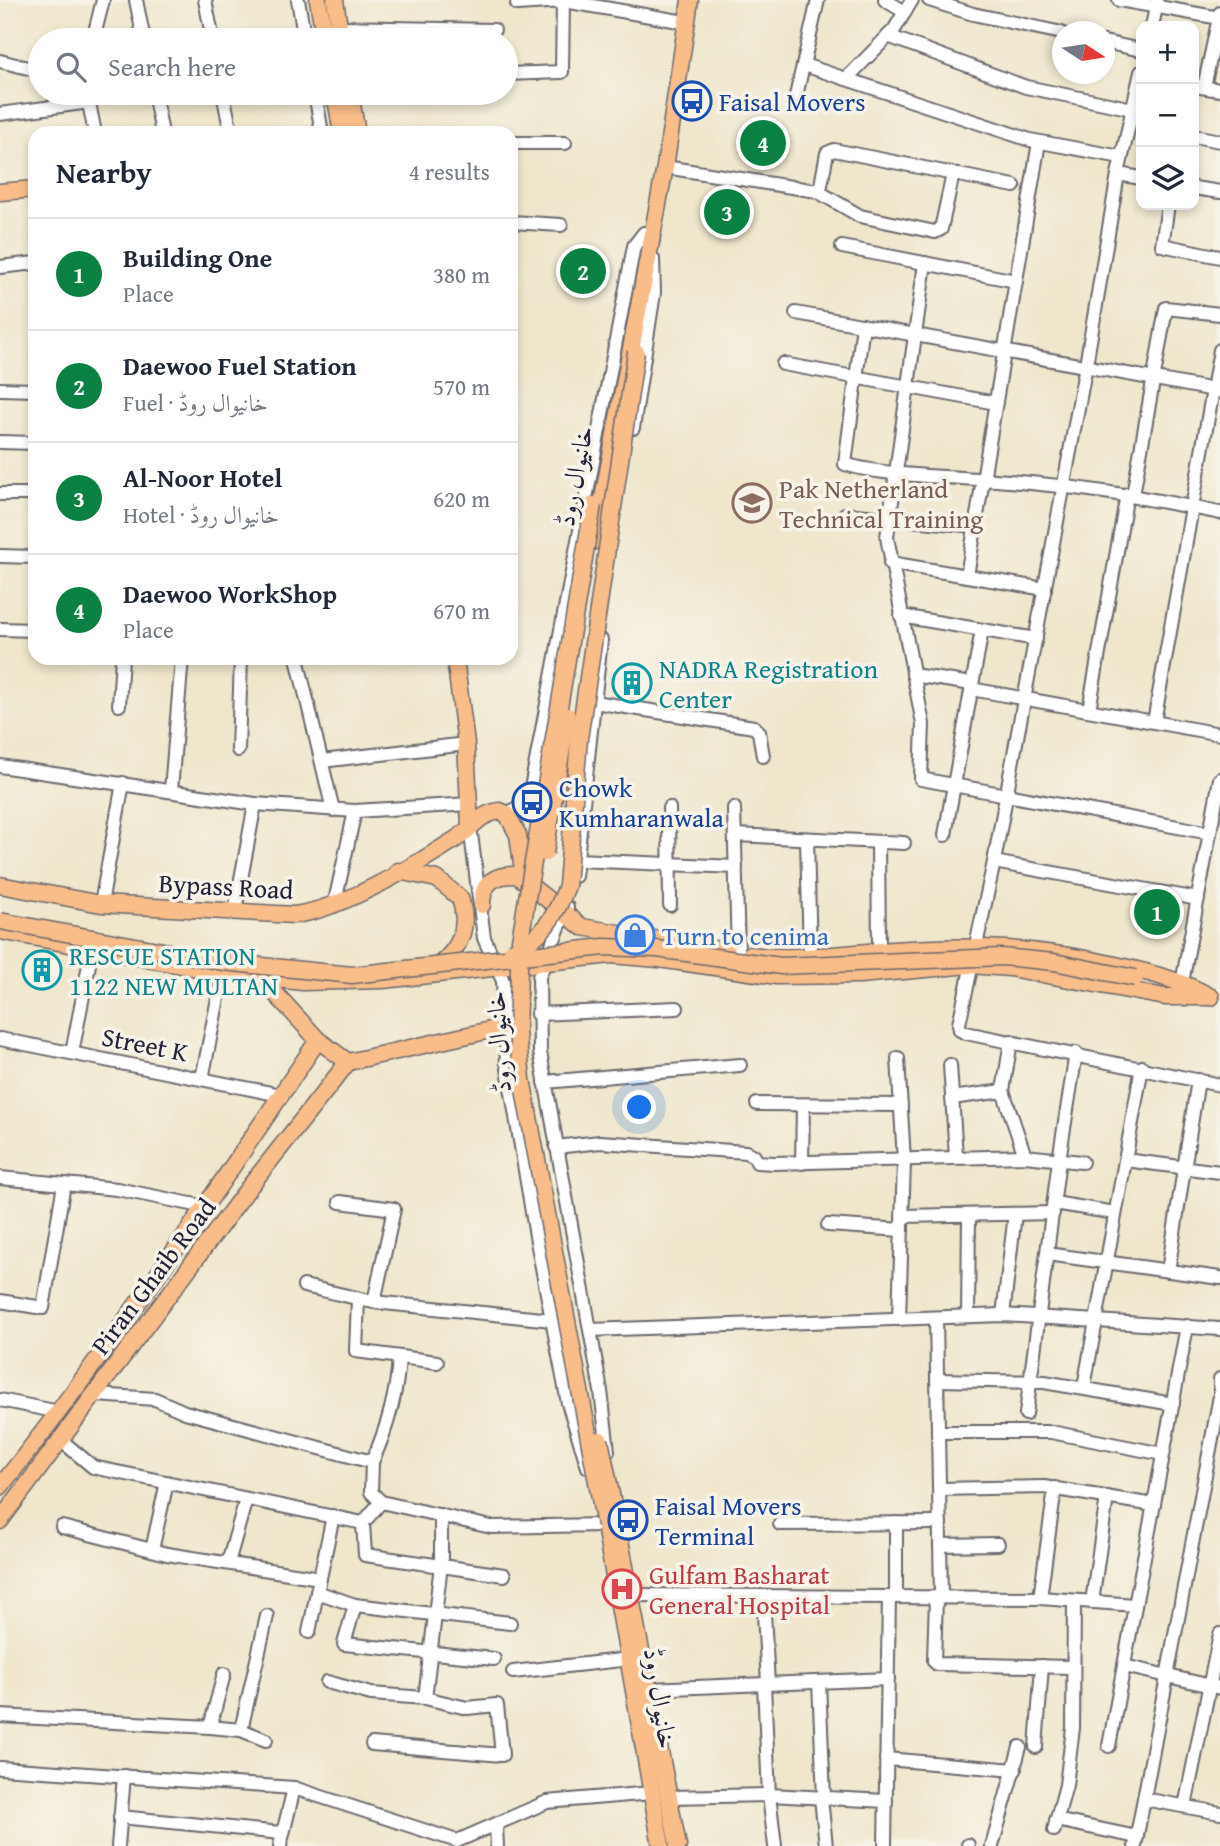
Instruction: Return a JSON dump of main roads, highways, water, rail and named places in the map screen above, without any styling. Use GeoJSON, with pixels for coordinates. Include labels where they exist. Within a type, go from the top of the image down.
{"type":"FeatureCollection","features":[{"type":"Feature","properties":{"kind":"main road"},"geometry":{"type":"LineString","coordinates":[[317,0],[323,28]]}},
{"type":"Feature","properties":{"kind":"main road"},"geometry":{"type":"LineString","coordinates":[[335,0],[339,28]]}},
{"type":"Feature","properties":{"kind":"main road","name":"خانیوال روڈ"},"geometry":{"type":"LineString","coordinates":[[661,1846],[610,1522],[532,1095],[524,1013],[530,935],[595,541],[644,280],[648,234],[683,0]]}},
{"type":"Feature","properties":{"kind":"main road","name":"خانیوال روڈ"},"geometry":{"type":"LineString","coordinates":[[677,1846],[632,1595],[610,1522],[522,1079],[517,1032],[520,940],[593,505],[648,234],[665,167],[690,0]]}},
{"type":"Feature","properties":{"kind":"main road"},"geometry":{"type":"LineString","coordinates":[[337,105],[341,126]]}},
{"type":"Feature","properties":{"kind":"main road"},"geometry":{"type":"LineString","coordinates":[[352,105],[356,126]]}},
{"type":"Feature","properties":{"kind":"main road"},"geometry":{"type":"LineString","coordinates":[[0,192],[28,190]]}},
{"type":"Feature","properties":{"kind":"main road"},"geometry":{"type":"LineString","coordinates":[[479,963],[522,947],[538,936],[559,908],[567,886],[579,739],[636,352],[644,280]]}},
{"type":"Feature","properties":{"kind":"main road"},"geometry":{"type":"LineString","coordinates":[[456,665],[466,744],[470,826]]}},
{"type":"Feature","properties":{"kind":"main road","name":"Bypass Road"},"geometry":{"type":"LineString","coordinates":[[0,885],[101,904],[294,915],[334,906],[458,838],[488,812],[500,811],[508,814],[518,835],[524,878]]}},
{"type":"Feature","properties":{"kind":"main road"},"geometry":{"type":"LineString","coordinates":[[398,871],[437,879],[460,898],[464,912],[464,926],[454,953],[425,975]]}},
{"type":"Feature","properties":{"kind":"main road"},"geometry":{"type":"LineString","coordinates":[[482,905],[482,894],[493,878],[508,874],[524,878],[582,927],[600,932],[764,957],[976,945],[1048,951],[1182,983],[1215,998]]}},
{"type":"Feature","properties":{"kind":"main road"},"geometry":{"type":"LineString","coordinates":[[0,920],[210,960],[352,975],[479,963],[578,949],[630,947],[781,966],[1002,957],[1054,962],[1215,998]]}},
{"type":"Feature","properties":{"kind":"main road"},"geometry":{"type":"LineString","coordinates":[[0,931],[262,979],[344,983],[544,965],[583,957],[637,956],[737,972],[800,977],[970,965],[1048,974],[1165,997],[1215,998]]}},
{"type":"Feature","properties":{"kind":"main road"},"geometry":{"type":"LineString","coordinates":[[262,979],[318,1040],[348,1062],[504,1027]]}},
{"type":"Feature","properties":{"kind":"main road","name":"Piran Ghaib Road"},"geometry":{"type":"LineString","coordinates":[[0,1487],[5,1473],[58,1412],[206,1207],[318,1040]]}},
{"type":"Feature","properties":{"kind":"main road","name":"Piran Ghaib Road"},"geometry":{"type":"LineString","coordinates":[[0,1521],[274,1156],[348,1062]]}},
{"type":"Feature","properties":{"kind":"main road"},"geometry":{"type":"LineString","coordinates":[[252,1139],[274,1156]]}},
{"type":"Feature","properties":{"kind":"main road"},"geometry":{"type":"LineString","coordinates":[[160,1271],[177,1285]]}},
{"type":"Feature","properties":{"kind":"main road"},"geometry":{"type":"LineString","coordinates":[[76,1388],[94,1398]]}},
{"type":"Feature","properties":{"kind":"place","name":"Faisal Movers"},"geometry":{"type":"Point","coordinates":[692,101]}},
{"type":"Feature","properties":{"kind":"place","name":"Daewoo WorkShop"},"geometry":{"type":"Point","coordinates":[763,143]}},
{"type":"Feature","properties":{"kind":"place","name":"Al-Noor Hotel"},"geometry":{"type":"Point","coordinates":[727,212]}},
{"type":"Feature","properties":{"kind":"place","name":"Daewoo Fuel Station"},"geometry":{"type":"Point","coordinates":[583,271]}},
{"type":"Feature","properties":{"kind":"place","name":"Pak Netherland Technical Training"},"geometry":{"type":"Point","coordinates":[752,503]}},
{"type":"Feature","properties":{"kind":"place","name":"NADRA Registration Center"},"geometry":{"type":"Point","coordinates":[632,683]}},
{"type":"Feature","properties":{"kind":"place","name":"Chowk Kumharanwala"},"geometry":{"type":"Point","coordinates":[532,802]}},
{"type":"Feature","properties":{"kind":"place","name":"Building One"},"geometry":{"type":"Point","coordinates":[1157,912]}},
{"type":"Feature","properties":{"kind":"place","name":"Turn to cenima"},"geometry":{"type":"Point","coordinates":[635,935]}},
{"type":"Feature","properties":{"kind":"place","name":"RESCUE STATION 1122 NEW MULTAN"},"geometry":{"type":"Point","coordinates":[42,970]}},
{"type":"Feature","properties":{"kind":"place","name":"Faisal Movers Terminal"},"geometry":{"type":"Point","coordinates":[628,1520]}},
{"type":"Feature","properties":{"kind":"place","name":"Gulfam Basharat General Hospital"},"geometry":{"type":"Point","coordinates":[622,1589]}}]}
